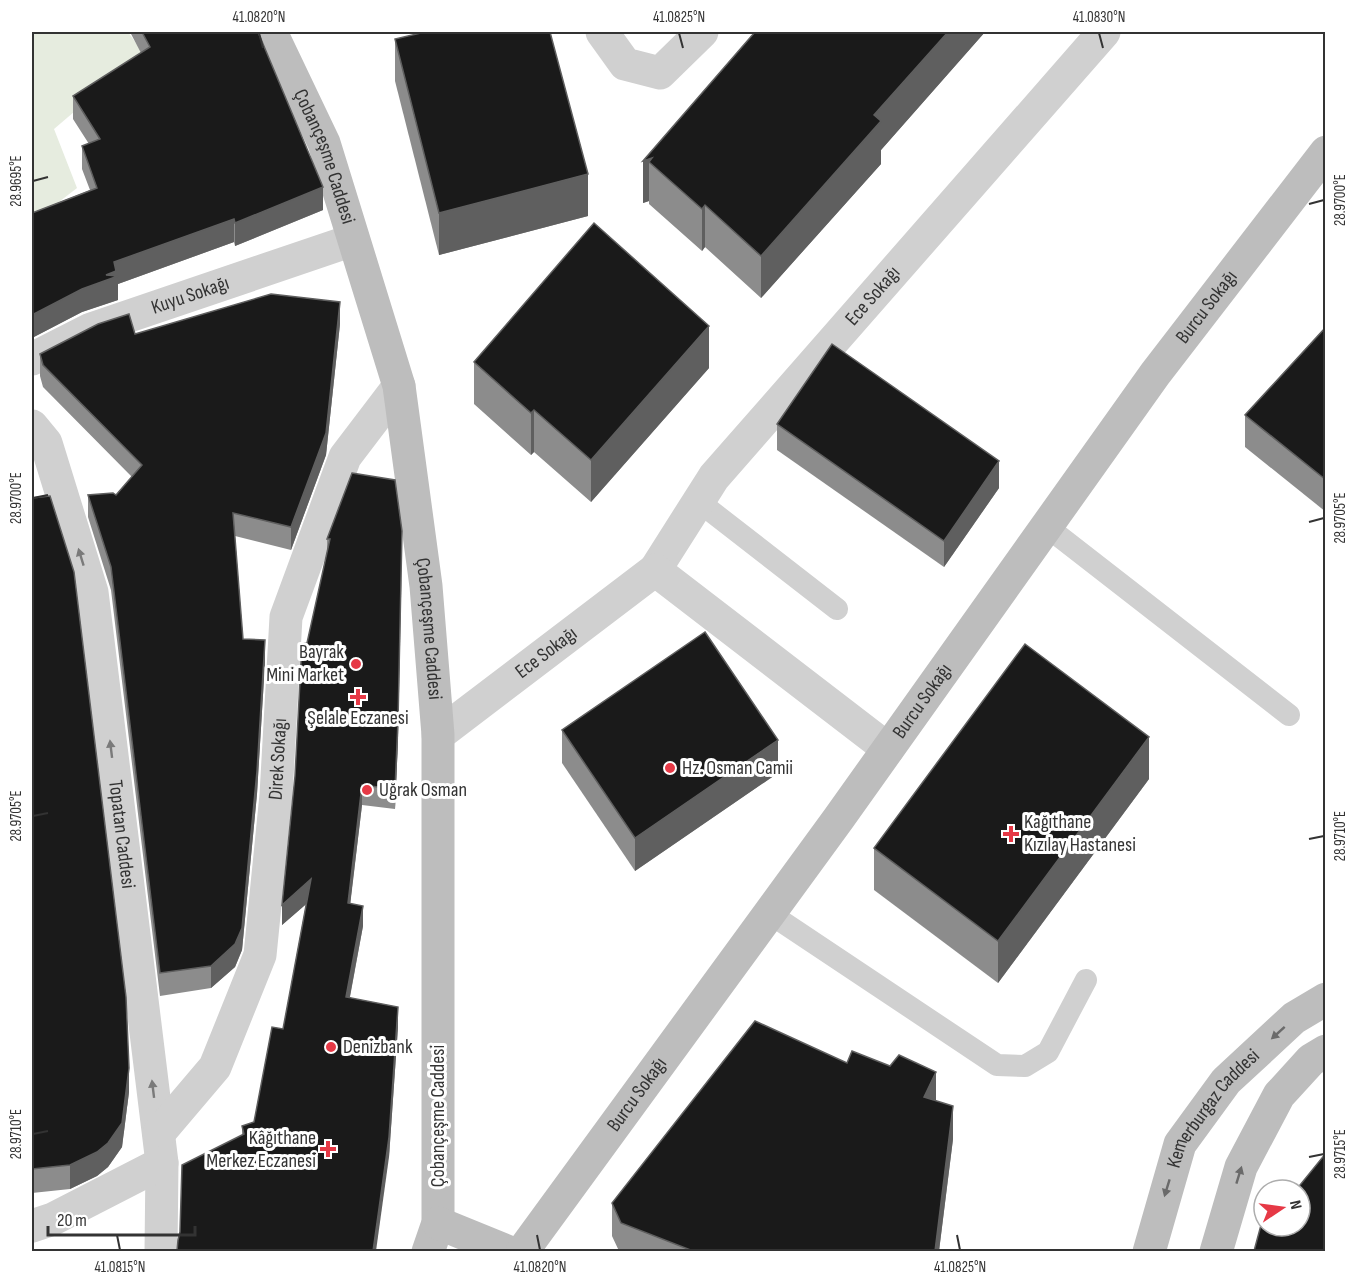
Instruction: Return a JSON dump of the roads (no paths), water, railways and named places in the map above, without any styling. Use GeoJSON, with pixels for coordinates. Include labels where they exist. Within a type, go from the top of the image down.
{"type":"FeatureCollection","features":[{"type":"Feature","properties":{"kind":"main road","name":"Çobançeşme Caddesi"},"geometry":{"type":"LineString","coordinates":[[271,32],[324,143],[399,386],[426,586],[438,735],[433,1237]]}},
{"type":"Feature","properties":{"kind":"main road","name":"Burcu Sokağı"},"geometry":{"type":"LineString","coordinates":[[522,1251],[769,913],[1155,374],[1326,152]]}},
{"type":"Feature","properties":{"kind":"main road","name":"Kemerburgaz Caddesi"},"geometry":{"type":"LineString","coordinates":[[1149,1251],[1180,1144],[1226,1081],[1294,1018],[1326,999]]}},
{"type":"Feature","properties":{"kind":"main road","name":"Kemerburgaz Caddesi"},"geometry":{"type":"LineString","coordinates":[[1216,1251],[1241,1167],[1279,1095],[1311,1060],[1326,1051]]}},
{"type":"Feature","properties":{"kind":"main road"},"geometry":{"type":"LineString","coordinates":[[433,1237],[509,1251]]}},
{"type":"Feature","properties":{"kind":"street"},"geometry":{"type":"LineString","coordinates":[[602,32],[625,64],[660,73],[702,32]]}},
{"type":"Feature","properties":{"kind":"street","name":"Ece Sokağı"},"geometry":{"type":"LineString","coordinates":[[438,735],[655,570],[714,477],[1104,32]]}},
{"type":"Feature","properties":{"kind":"street","name":"Kuyu Sokağı"},"geometry":{"type":"LineString","coordinates":[[32,359],[91,329],[353,240]]}},
{"type":"Feature","properties":{"kind":"street","name":"Direk Sokağı"},"geometry":{"type":"LineString","coordinates":[[160,1148],[215,1067],[260,955],[276,795],[286,617],[345,457],[399,386]]}},
{"type":"Feature","properties":{"kind":"street","name":"Topatan Caddesi"},"geometry":{"type":"LineString","coordinates":[[32,426],[45,443],[92,592],[160,1148],[161,1251]]}},
{"type":"Feature","properties":{"kind":"street"},"geometry":{"type":"LineString","coordinates":[[655,570],[888,748]]}},
{"type":"Feature","properties":{"kind":"street"},"geometry":{"type":"LineString","coordinates":[[32,1226],[52,1219],[160,1148]]}},
{"type":"Feature","properties":{"kind":"lane"},"geometry":{"type":"LineString","coordinates":[[698,501],[837,609]]}},
{"type":"Feature","properties":{"kind":"lane"},"geometry":{"type":"LineString","coordinates":[[1046,526],[1289,715]]}},
{"type":"Feature","properties":{"kind":"lane"},"geometry":{"type":"LineString","coordinates":[[769,913],[998,1065],[1025,1066],[1048,1052],[1086,980]]}},
{"type":"Feature","properties":{"kind":"place","name":"Bayrak Mini Market"},"geometry":{"type":"Point","coordinates":[356,664]}},
{"type":"Feature","properties":{"kind":"place","name":"Şelale Eczanesi"},"geometry":{"type":"Point","coordinates":[358,697]}},
{"type":"Feature","properties":{"kind":"place","name":"Hz. Osman Camii"},"geometry":{"type":"Point","coordinates":[670,768]}},
{"type":"Feature","properties":{"kind":"place","name":"Uğrak Osman"},"geometry":{"type":"Point","coordinates":[367,790]}},
{"type":"Feature","properties":{"kind":"place","name":"Kağıthane Kızılay Hastanesi"},"geometry":{"type":"Point","coordinates":[1011,834]}},
{"type":"Feature","properties":{"kind":"place","name":"Denizbank"},"geometry":{"type":"Point","coordinates":[331,1047]}},
{"type":"Feature","properties":{"kind":"place","name":"Kâğıthane Merkez Eczanesi"},"geometry":{"type":"Point","coordinates":[328,1149]}}]}
